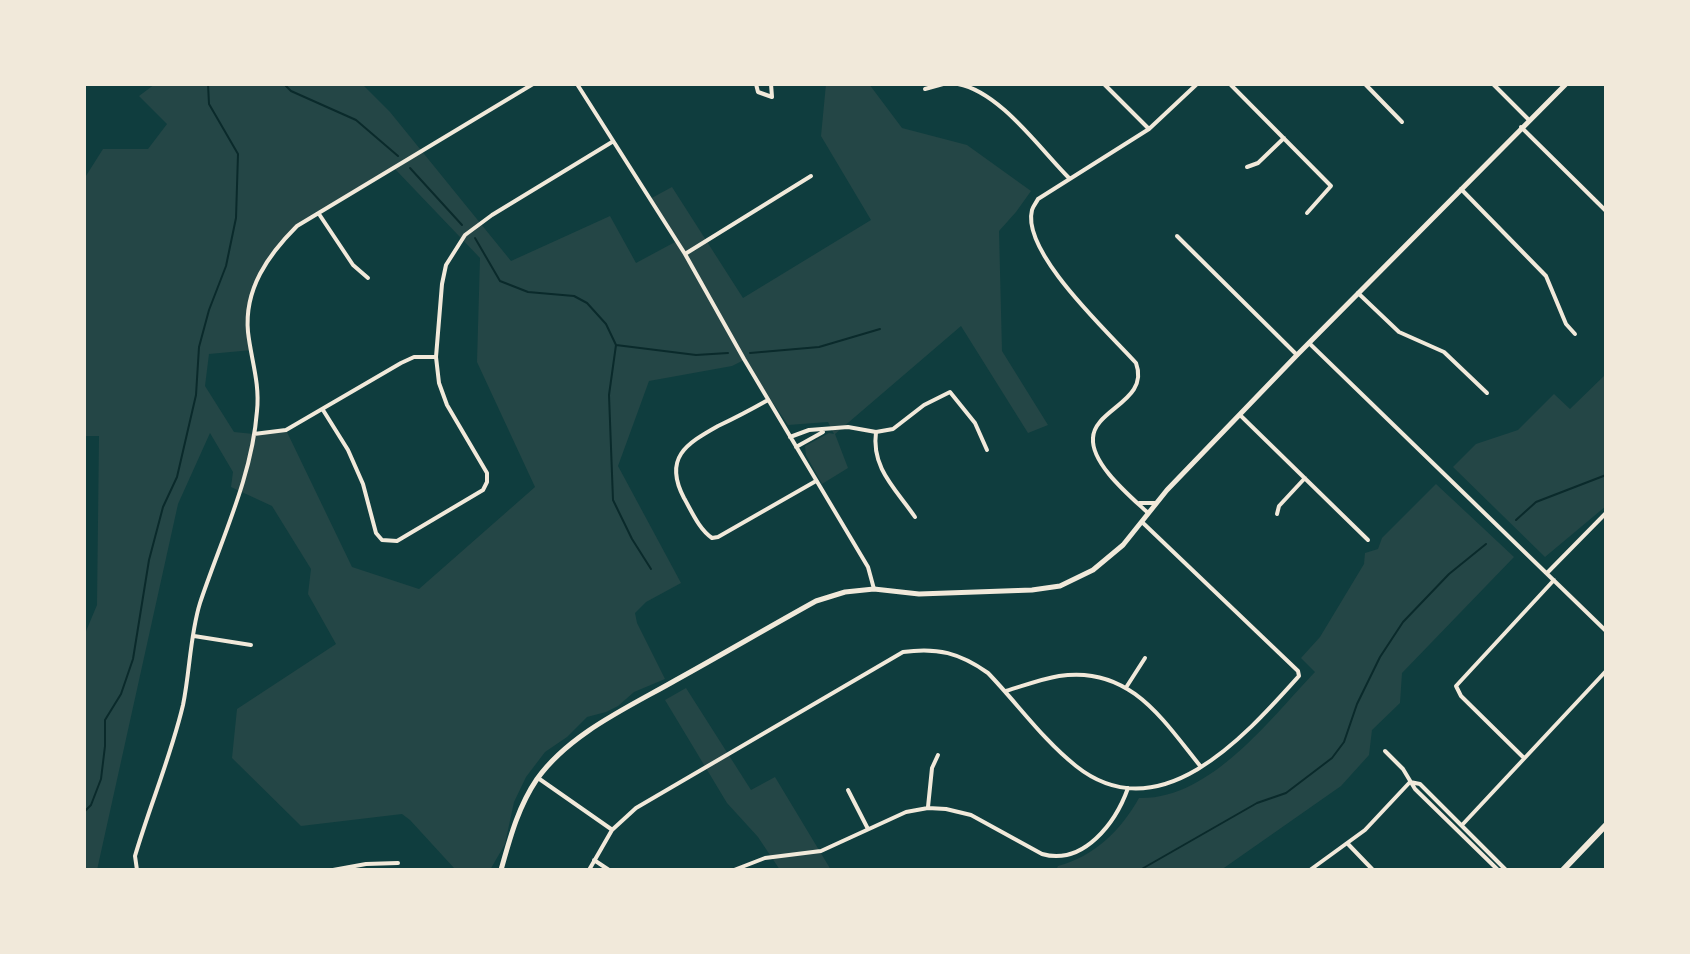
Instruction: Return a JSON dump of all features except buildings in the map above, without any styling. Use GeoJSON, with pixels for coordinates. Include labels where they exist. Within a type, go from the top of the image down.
{"type":"FeatureCollection","features":[{"type":"Feature","properties":{"kind":"main road"},"geometry":{"type":"LineString","coordinates":[[1563,870],[1606,825]]}},
{"type":"Feature","properties":{"kind":"street"},"geometry":{"type":"LineString","coordinates":[[137,870],[135,856],[182,706],[199,606],[235,507],[254,434],[258,380],[248,330],[250,296],[277,246],[297,226],[533,84]]}},
{"type":"Feature","properties":{"kind":"street"},"geometry":{"type":"LineString","coordinates":[[577,84],[685,254],[868,567],[874,589]]}},
{"type":"Feature","properties":{"kind":"street"},"geometry":{"type":"LineString","coordinates":[[756,84],[758,92],[772,97],[771,84]]}},
{"type":"Feature","properties":{"kind":"street"},"geometry":{"type":"LineString","coordinates":[[925,89],[943,84]]}},
{"type":"Feature","properties":{"kind":"street"},"geometry":{"type":"LineString","coordinates":[[958,84],[970,86],[997,103],[1069,178]]}},
{"type":"Feature","properties":{"kind":"street"},"geometry":{"type":"LineString","coordinates":[[1104,84],[1149,129]]}},
{"type":"Feature","properties":{"kind":"street"},"geometry":{"type":"LineString","coordinates":[[1147,512],[1110,475],[1095,451],[1092,439],[1097,427],[1138,385],[1140,375],[1136,363],[1045,261],[1035,237],[1031,211],[1038,199],[1149,129],[1197,84]]}},
{"type":"Feature","properties":{"kind":"street"},"geometry":{"type":"LineString","coordinates":[[1230,84],[1331,186],[1307,213]]}},
{"type":"Feature","properties":{"kind":"street"},"geometry":{"type":"LineString","coordinates":[[1365,84],[1402,122]]}},
{"type":"Feature","properties":{"kind":"street"},"geometry":{"type":"LineString","coordinates":[[1493,84],[1529,120]]}},
{"type":"Feature","properties":{"kind":"street"},"geometry":{"type":"LineString","coordinates":[[501,870],[519,812],[538,778],[558,755],[582,736],[801,609],[828,596],[874,589],[958,594],[1060,586],[1085,575],[1109,558],[1155,503],[1297,355],[1566,84]]}},
{"type":"Feature","properties":{"kind":"street"},"geometry":{"type":"LineString","coordinates":[[1521,127],[1606,211]]}},
{"type":"Feature","properties":{"kind":"street"},"geometry":{"type":"LineString","coordinates":[[1247,167],[1258,163],[1284,138]]}},
{"type":"Feature","properties":{"kind":"street"},"geometry":{"type":"LineString","coordinates":[[323,410],[348,450],[363,484],[376,533],[382,540],[397,541],[483,490],[487,473],[447,405],[439,383],[436,357],[446,265],[465,235],[492,215],[612,142]]}},
{"type":"Feature","properties":{"kind":"street"},"geometry":{"type":"LineString","coordinates":[[685,254],[811,176]]}},
{"type":"Feature","properties":{"kind":"street"},"geometry":{"type":"LineString","coordinates":[[1461,189],[1546,276],[1566,324],[1575,334]]}},
{"type":"Feature","properties":{"kind":"street"},"geometry":{"type":"LineString","coordinates":[[1599,204],[1606,196]]}},
{"type":"Feature","properties":{"kind":"street"},"geometry":{"type":"LineString","coordinates":[[319,214],[353,265],[368,278]]}},
{"type":"Feature","properties":{"kind":"street"},"geometry":{"type":"LineString","coordinates":[[1177,236],[1297,355]]}},
{"type":"Feature","properties":{"kind":"street"},"geometry":{"type":"LineString","coordinates":[[1358,293],[1399,332],[1444,352],[1487,393]]}},
{"type":"Feature","properties":{"kind":"street"},"geometry":{"type":"LineString","coordinates":[[1309,343],[1606,631]]}},
{"type":"Feature","properties":{"kind":"street"},"geometry":{"type":"LineString","coordinates":[[254,434],[286,430],[401,363],[414,357],[436,357]]}},
{"type":"Feature","properties":{"kind":"street"},"geometry":{"type":"LineString","coordinates":[[790,437],[809,430],[848,427],[876,432],[900,426],[924,405],[950,392],[975,423],[987,450]]}},
{"type":"Feature","properties":{"kind":"street"},"geometry":{"type":"LineString","coordinates":[[768,400],[694,440],[680,453],[675,473],[677,484],[701,527],[712,538],[718,537],[816,481]]}},
{"type":"Feature","properties":{"kind":"street"},"geometry":{"type":"LineString","coordinates":[[1240,415],[1368,540]]}},
{"type":"Feature","properties":{"kind":"street"},"geometry":{"type":"LineString","coordinates":[[796,447],[825,431]]}},
{"type":"Feature","properties":{"kind":"street"},"geometry":{"type":"LineString","coordinates":[[876,432],[874,444],[878,463],[888,483],[915,517]]}},
{"type":"Feature","properties":{"kind":"street"},"geometry":{"type":"LineString","coordinates":[[1277,514],[1279,506],[1305,478]]}},
{"type":"Feature","properties":{"kind":"street"},"geometry":{"type":"LineString","coordinates":[[1137,503],[1155,503]]}},
{"type":"Feature","properties":{"kind":"street"},"geometry":{"type":"LineString","coordinates":[[1547,573],[1606,513]]}},
{"type":"Feature","properties":{"kind":"street"},"geometry":{"type":"LineString","coordinates":[[589,870],[612,830],[626,815],[903,652],[923,649],[954,653],[988,673],[1077,767],[1111,785],[1128,788],[1165,785],[1201,767],[1258,720],[1299,676],[1298,671],[1141,521]]}},
{"type":"Feature","properties":{"kind":"street"},"geometry":{"type":"LineString","coordinates":[[1524,758],[1461,696],[1456,686],[1554,580]]}},
{"type":"Feature","properties":{"kind":"street"},"geometry":{"type":"LineString","coordinates":[[194,636],[251,645]]}},
{"type":"Feature","properties":{"kind":"street"},"geometry":{"type":"LineString","coordinates":[[1127,686],[1145,658]]}},
{"type":"Feature","properties":{"kind":"street"},"geometry":{"type":"LineString","coordinates":[[1463,824],[1606,671]]}},
{"type":"Feature","properties":{"kind":"street"},"geometry":{"type":"LineString","coordinates":[[1006,691],[1073,675],[1094,676],[1127,686],[1156,711],[1201,767]]}},
{"type":"Feature","properties":{"kind":"street"},"geometry":{"type":"LineString","coordinates":[[1385,751],[1403,769],[1410,782],[1498,870]]}},
{"type":"Feature","properties":{"kind":"street"},"geometry":{"type":"LineString","coordinates":[[928,808],[932,768],[938,755]]}},
{"type":"Feature","properties":{"kind":"street"},"geometry":{"type":"LineString","coordinates":[[538,778],[612,830]]}},
{"type":"Feature","properties":{"kind":"street"},"geometry":{"type":"LineString","coordinates":[[1410,782],[1420,784],[1506,870]]}},
{"type":"Feature","properties":{"kind":"street"},"geometry":{"type":"LineString","coordinates":[[1310,870],[1365,830],[1410,782]]}},
{"type":"Feature","properties":{"kind":"street"},"geometry":{"type":"LineString","coordinates":[[734,870],[765,858],[821,851],[906,812],[928,808],[971,815],[1042,854],[1058,856],[1081,849],[1101,835],[1117,816],[1128,788]]}},
{"type":"Feature","properties":{"kind":"street"},"geometry":{"type":"LineString","coordinates":[[848,790],[868,829]]}},
{"type":"Feature","properties":{"kind":"street"},"geometry":{"type":"LineString","coordinates":[[1348,844],[1373,870]]}},
{"type":"Feature","properties":{"kind":"street"},"geometry":{"type":"LineString","coordinates":[[594,860],[609,870]]}},
{"type":"Feature","properties":{"kind":"street"},"geometry":{"type":"LineString","coordinates":[[333,870],[366,864],[398,863]]}},
{"type":"Feature","properties":{"kind":"shaded area"},"geometry":{"type":"Polygon","coordinates":[[[155,84],[362,84],[390,112],[511,261],[610,216],[636,263],[675,242],[648,200],[672,187],[743,298],[871,220],[821,136],[826,84],[869,84],[902,128],[967,145],[1031,191],[999,231],[1002,351],[1048,425],[1028,433],[961,326],[835,434],[848,468],[822,484],[806,455],[805,446],[829,433],[834,434],[828,422],[788,425],[744,360],[732,366],[649,381],[618,466],[681,583],[646,602],[635,613],[665,679],[634,692],[606,712],[587,717],[567,737],[545,752],[526,777],[514,802],[505,844],[490,870],[454,868],[402,814],[301,826],[232,758],[237,709],[336,644],[308,594],[311,569],[272,506],[231,487],[233,472],[210,433],[178,504],[97,870],[84,870],[84,636],[97,605],[99,436],[84,436],[84,179],[103,149],[148,149],[167,124],[139,96],[155,84]],[[395,169],[297,226],[277,246],[250,296],[248,330],[252,350],[209,354],[205,386],[234,432],[254,434],[286,430],[352,567],[419,589],[535,487],[477,362],[480,258],[395,169]]]}},
{"type":"Feature","properties":{"kind":"shaded area"},"geometry":{"type":"Polygon","coordinates":[[[1606,374],[1606,506],[1545,557],[1453,467],[1476,444],[1518,430],[1554,394],[1570,409],[1606,374]]]}},
{"type":"Feature","properties":{"kind":"shaded area"},"geometry":{"type":"Polygon","coordinates":[[[1436,484],[1514,557],[1402,673],[1400,703],[1372,730],[1369,755],[1341,786],[1221,870],[1056,870],[1058,866],[1084,856],[1106,840],[1124,821],[1139,798],[1165,795],[1190,786],[1214,772],[1258,733],[1315,672],[1301,658],[1320,637],[1364,564],[1365,553],[1378,549],[1382,538],[1436,484]]]}},
{"type":"Feature","properties":{"kind":"shaded area"},"geometry":{"type":"Polygon","coordinates":[[[686,688],[751,790],[775,777],[831,870],[780,870],[758,837],[727,803],[665,700],[686,688]]]}},
{"type":"Feature","properties":{"kind":"waterway"},"geometry":{"type":"LineString","coordinates":[[84,812],[91,805],[101,779],[105,720],[121,694],[133,659],[149,560],[163,507],[177,477],[196,395],[199,347],[226,266],[236,218],[238,154],[209,104],[208,84]]}},
{"type":"Feature","properties":{"kind":"waterway"},"geometry":{"type":"LineString","coordinates":[[284,84],[291,91],[356,120],[398,156]]}},
{"type":"Feature","properties":{"kind":"waterway"},"geometry":{"type":"LineString","coordinates":[[410,168],[462,225]]}},
{"type":"Feature","properties":{"kind":"waterway"},"geometry":{"type":"LineString","coordinates":[[475,238],[500,281],[528,292],[574,296],[587,303],[606,324],[616,345],[696,355],[728,353]]}},
{"type":"Feature","properties":{"kind":"waterway"},"geometry":{"type":"LineString","coordinates":[[750,353],[819,347],[880,329]]}},
{"type":"Feature","properties":{"kind":"waterway"},"geometry":{"type":"LineString","coordinates":[[616,345],[609,395],[613,500],[651,569]]}},
{"type":"Feature","properties":{"kind":"waterway"},"geometry":{"type":"LineString","coordinates":[[1516,520],[1536,502],[1606,475]]}},
{"type":"Feature","properties":{"kind":"waterway"},"geometry":{"type":"LineString","coordinates":[[1140,870],[1257,803],[1286,793],[1332,758],[1344,742],[1357,704],[1380,657],[1403,622],[1449,574],[1486,544]]}}]}
